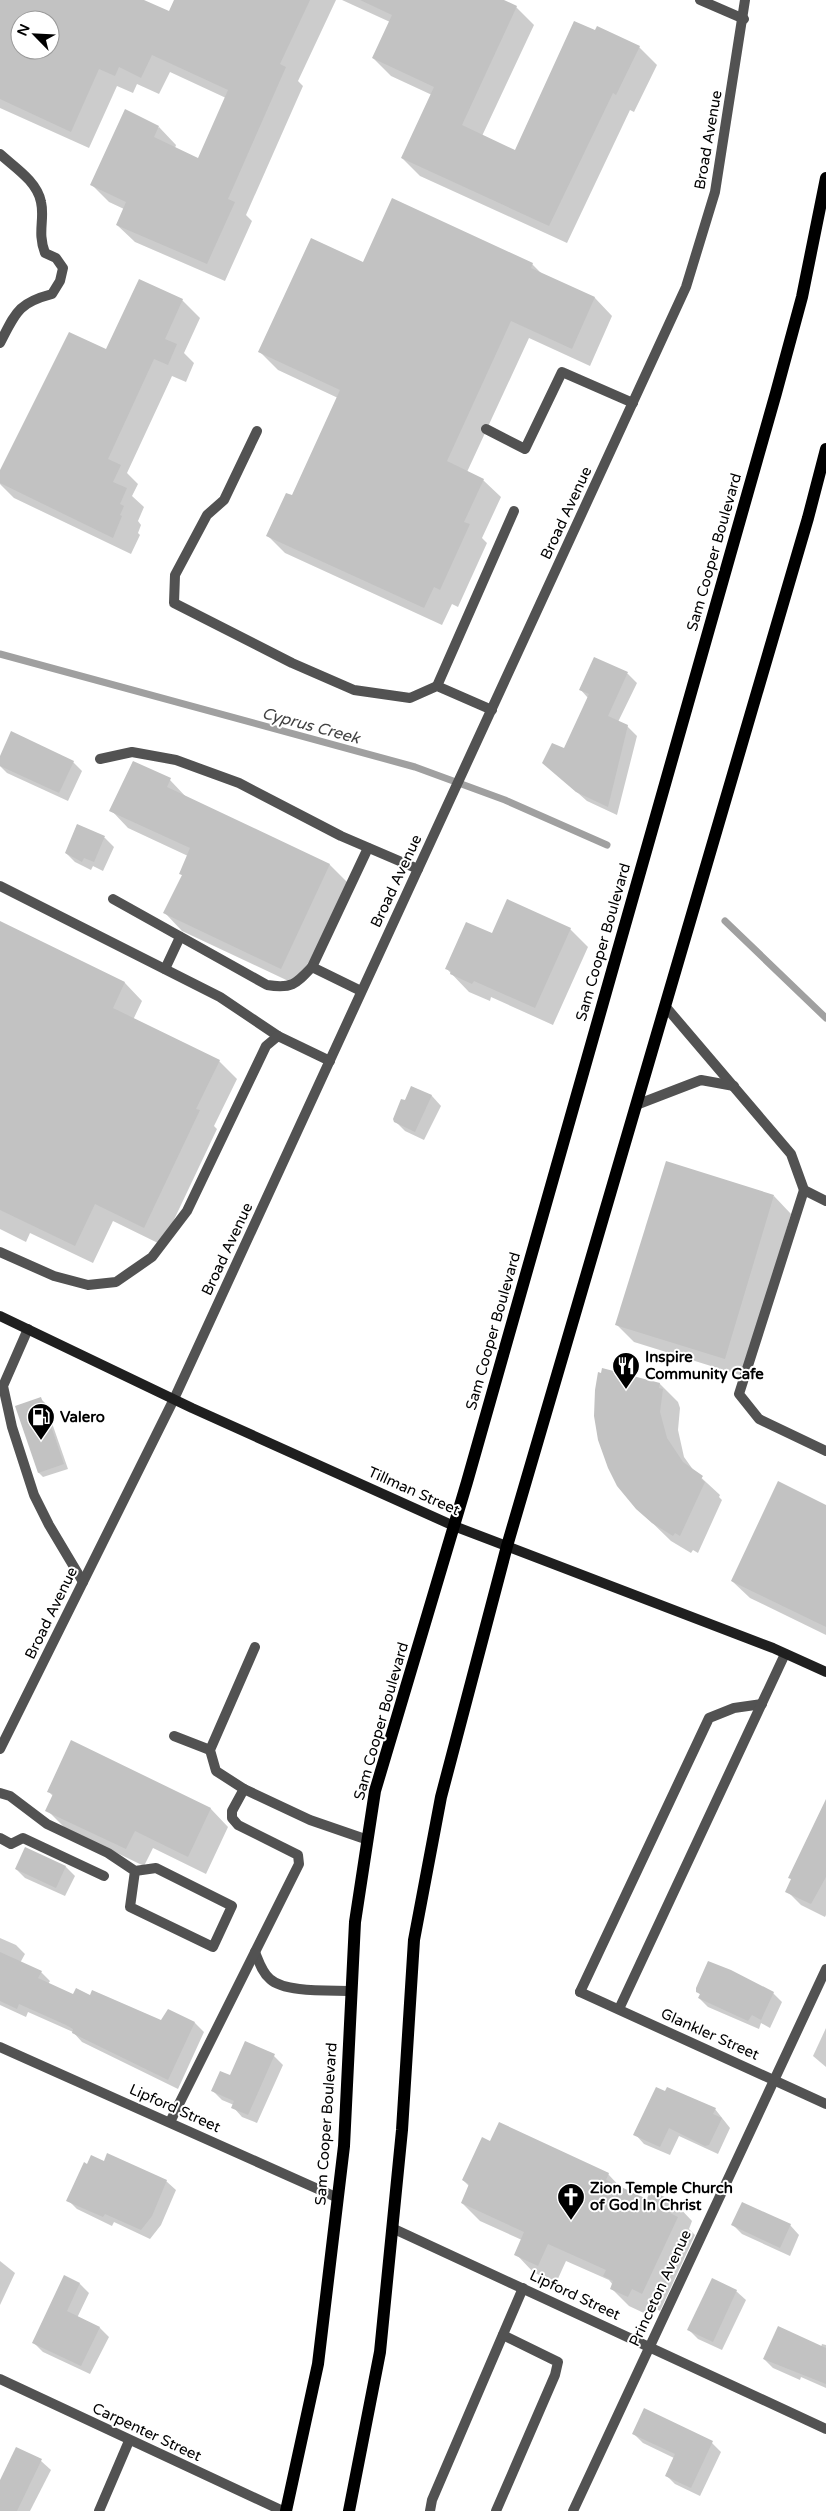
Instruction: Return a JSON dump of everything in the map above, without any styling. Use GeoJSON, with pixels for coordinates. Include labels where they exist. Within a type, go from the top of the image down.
{"type":"FeatureCollection","features":[{"type":"Feature","properties":{"kind":"main road","name":"Sam Cooper Boulevard"},"geometry":{"type":"LineString","coordinates":[[286,2511],[318,2364],[344,2146],[355,1922],[375,1790],[454,1526],[776,393],[802,297],[826,178]]}},
{"type":"Feature","properties":{"kind":"main road"},"geometry":{"type":"LineString","coordinates":[[349,2511],[380,2352],[402,2130],[414,1940],[440,1797],[507,1546],[808,518],[826,449]]}},
{"type":"Feature","properties":{"kind":"main road","name":"Tillman Street"},"geometry":{"type":"LineString","coordinates":[[0,1316],[174,1400],[454,1526],[785,1654],[826,1672]]}},
{"type":"Feature","properties":{"kind":"street"},"geometry":{"type":"LineString","coordinates":[[700,0],[744,19]]}},
{"type":"Feature","properties":{"kind":"street","name":"Broad Avenue"},"geometry":{"type":"LineString","coordinates":[[0,1748],[174,1400],[686,287],[712,201],[744,19],[745,0]]}},
{"type":"Feature","properties":{"kind":"street"},"geometry":{"type":"LineString","coordinates":[[0,154],[30,180],[41,202],[40,242],[45,253],[56,258],[63,268],[60,281],[52,294],[30,300],[21,308],[0,343]]}},
{"type":"Feature","properties":{"kind":"street"},"geometry":{"type":"LineString","coordinates":[[486,429],[525,449],[562,372],[633,403]]}},
{"type":"Feature","properties":{"kind":"street"},"geometry":{"type":"LineString","coordinates":[[257,431],[224,500],[206,516],[175,576],[174,603],[292,663],[354,690],[410,698],[437,686],[514,511]]}},
{"type":"Feature","properties":{"kind":"street"},"geometry":{"type":"LineString","coordinates":[[437,686],[492,710]]}},
{"type":"Feature","properties":{"kind":"street"},"geometry":{"type":"LineString","coordinates":[[100,759],[132,752],[176,760],[240,784],[368,848],[418,869]]}},
{"type":"Feature","properties":{"kind":"street"},"geometry":{"type":"LineString","coordinates":[[113,899],[267,985],[284,988],[298,982],[312,967],[368,848]]}},
{"type":"Feature","properties":{"kind":"street"},"geometry":{"type":"LineString","coordinates":[[0,886],[220,997],[278,1036],[330,1061]]}},
{"type":"Feature","properties":{"kind":"street"},"geometry":{"type":"LineString","coordinates":[[165,969],[180,937]]}},
{"type":"Feature","properties":{"kind":"street"},"geometry":{"type":"LineString","coordinates":[[312,967],[361,991]]}},
{"type":"Feature","properties":{"kind":"street"},"geometry":{"type":"LineString","coordinates":[[665,1006],[792,1154],[804,1190],[738,1394],[759,1419],[826,1451]]}},
{"type":"Feature","properties":{"kind":"street"},"geometry":{"type":"LineString","coordinates":[[0,1252],[54,1276],[88,1285],[116,1282],[152,1257],[187,1211],[266,1046],[278,1036]]}},
{"type":"Feature","properties":{"kind":"street"},"geometry":{"type":"LineString","coordinates":[[636,1105],[700,1080],[734,1086]]}},
{"type":"Feature","properties":{"kind":"street"},"geometry":{"type":"LineString","coordinates":[[804,1190],[826,1201]]}},
{"type":"Feature","properties":{"kind":"street"},"geometry":{"type":"LineString","coordinates":[[28,1329],[2,1385],[12,1427],[34,1495],[49,1525],[83,1582]]}},
{"type":"Feature","properties":{"kind":"street"},"geometry":{"type":"LineString","coordinates":[[255,1647],[210,1750],[216,1771],[228,1781],[310,1820],[368,1840]]}},
{"type":"Feature","properties":{"kind":"street"},"geometry":{"type":"LineString","coordinates":[[619,2009],[785,1654]]}},
{"type":"Feature","properties":{"kind":"street","name":"Glankler Street"},"geometry":{"type":"LineString","coordinates":[[762,1704],[734,1708],[709,1718],[580,1992],[826,2104]]}},
{"type":"Feature","properties":{"kind":"street"},"geometry":{"type":"LineString","coordinates":[[174,1736],[210,1750]]}},
{"type":"Feature","properties":{"kind":"street"},"geometry":{"type":"LineString","coordinates":[[170,2122],[299,1864],[298,1855],[238,1825],[232,1818],[232,1811],[244,1789]]}},
{"type":"Feature","properties":{"kind":"street"},"geometry":{"type":"LineString","coordinates":[[0,1794],[10,1796],[46,1824],[108,1853],[135,1871],[156,1868],[232,1906],[213,1947],[130,1907],[135,1871]]}},
{"type":"Feature","properties":{"kind":"street"},"geometry":{"type":"LineString","coordinates":[[0,1838],[11,1844],[23,1838],[104,1876]]}},
{"type":"Feature","properties":{"kind":"street"},"geometry":{"type":"LineString","coordinates":[[255,1952],[263,1970],[272,1980],[282,1986],[351,1991]]}},
{"type":"Feature","properties":{"kind":"street","name":"Princeton Avenue"},"geometry":{"type":"LineString","coordinates":[[573,2511],[826,1969]]}},
{"type":"Feature","properties":{"kind":"street","name":"Lipford Street"},"geometry":{"type":"LineString","coordinates":[[0,2047],[338,2198]]}},
{"type":"Feature","properties":{"kind":"street","name":"Lipford Street"},"geometry":{"type":"LineString","coordinates":[[392,2228],[649,2345],[826,2429]]}},
{"type":"Feature","properties":{"kind":"street"},"geometry":{"type":"LineString","coordinates":[[430,2511],[432,2500],[523,2288]]}},
{"type":"Feature","properties":{"kind":"street"},"geometry":{"type":"LineString","coordinates":[[496,2511],[555,2375],[558,2362],[503,2335]]}},
{"type":"Feature","properties":{"kind":"street","name":"Carpenter Street"},"geometry":{"type":"LineString","coordinates":[[0,2380],[283,2511]]}},
{"type":"Feature","properties":{"kind":"street"},"geometry":{"type":"LineString","coordinates":[[99,2511],[129,2441]]}},
{"type":"Feature","properties":{"kind":"building"},"geometry":{"type":"Polygon","coordinates":[[[0,0],[144,0],[169,11],[174,0],[310,0],[280,64],[286,67],[228,199],[235,202],[207,264],[116,225],[126,202],[90,185],[125,109],[159,126],[154,137],[198,158],[228,90],[152,55],[141,78],[119,67],[115,76],[99,69],[71,132],[0,99],[0,0]]]}},
{"type":"Feature","properties":{"kind":"building"},"geometry":{"type":"Polygon","coordinates":[[[360,0],[504,0],[517,6],[462,125],[515,150],[574,21],[595,30],[597,26],[640,46],[616,95],[613,93],[549,226],[401,158],[434,87],[372,58],[392,15],[360,0]]]}},
{"type":"Feature","properties":{"kind":"building"},"geometry":{"type":"Polygon","coordinates":[[[392,198],[533,263],[531,268],[595,297],[572,349],[511,321],[447,461],[484,479],[464,522],[470,524],[440,590],[434,587],[424,608],[266,536],[286,493],[292,495],[340,390],[258,352],[311,238],[363,262],[392,198]]]}},
{"type":"Feature","properties":{"kind":"building"},"geometry":{"type":"Polygon","coordinates":[[[139,279],[183,299],[165,339],[177,344],[168,365],[154,359],[108,459],[121,465],[113,482],[127,488],[120,504],[124,506],[120,515],[122,516],[113,538],[0,483],[0,470],[69,332],[106,349],[139,279]]]}},
{"type":"Feature","properties":{"kind":"building"},"geometry":{"type":"Polygon","coordinates":[[[594,657],[628,672],[608,716],[628,725],[608,807],[576,792],[542,763],[552,743],[564,748],[589,694],[579,690],[594,657]]]}},
{"type":"Feature","properties":{"kind":"building"},"geometry":{"type":"Polygon","coordinates":[[[11,731],[74,761],[59,793],[0,766],[0,756],[11,731]]]}},
{"type":"Feature","properties":{"kind":"building"},"geometry":{"type":"Polygon","coordinates":[[[133,761],[171,778],[167,787],[330,864],[281,969],[163,913],[182,875],[179,874],[190,848],[109,811],[133,761]]]}},
{"type":"Feature","properties":{"kind":"building"},"geometry":{"type":"Polygon","coordinates":[[[77,824],[105,836],[94,862],[84,858],[82,862],[65,853],[77,824]]]}},
{"type":"Feature","properties":{"kind":"building"},"geometry":{"type":"Polygon","coordinates":[[[507,899],[571,928],[535,1008],[474,981],[472,984],[450,974],[451,971],[445,969],[466,922],[492,933],[507,899]]]}},
{"type":"Feature","properties":{"kind":"building"},"geometry":{"type":"Polygon","coordinates":[[[0,921],[125,982],[113,1008],[220,1060],[196,1109],[200,1110],[144,1228],[95,1204],[75,1246],[0,1210],[0,921]]]}},
{"type":"Feature","properties":{"kind":"building"},"geometry":{"type":"Polygon","coordinates":[[[411,1086],[432,1095],[415,1132],[394,1122],[393,1119],[401,1099],[405,1100],[411,1086]]]}},
{"type":"Feature","properties":{"kind":"building"},"geometry":{"type":"Polygon","coordinates":[[[666,1161],[774,1195],[725,1359],[615,1325],[666,1161]]]}},
{"type":"Feature","properties":{"kind":"building"},"geometry":{"type":"Polygon","coordinates":[[[602,1368],[660,1383],[659,1388],[663,1389],[660,1412],[667,1438],[683,1462],[703,1476],[701,1479],[705,1482],[680,1536],[675,1533],[673,1536],[652,1523],[636,1509],[617,1486],[608,1468],[598,1440],[594,1416],[598,1372],[601,1373],[602,1368]]]}},
{"type":"Feature","properties":{"kind":"building"},"geometry":{"type":"Polygon","coordinates":[[[41,1397],[64,1464],[38,1473],[15,1406],[41,1397]]]}},
{"type":"Feature","properties":{"kind":"building"},"geometry":{"type":"Polygon","coordinates":[[[778,1481],[826,1505],[826,1627],[731,1581],[778,1481]]]}},
{"type":"Feature","properties":{"kind":"building"},"geometry":{"type":"Polygon","coordinates":[[[71,1740],[211,1808],[188,1857],[135,1831],[126,1849],[45,1811],[53,1794],[47,1792],[71,1740]]]}},
{"type":"Feature","properties":{"kind":"building"},"geometry":{"type":"Polygon","coordinates":[[[826,1799],[826,1877],[811,1904],[785,1892],[791,1879],[788,1878],[826,1799]]]}},
{"type":"Feature","properties":{"kind":"building"},"geometry":{"type":"Polygon","coordinates":[[[25,1847],[66,1866],[56,1888],[15,1869],[25,1847]]]}},
{"type":"Feature","properties":{"kind":"building"},"geometry":{"type":"Polygon","coordinates":[[[0,1952],[42,1971],[38,1978],[73,1994],[76,1988],[90,1995],[92,1990],[161,2020],[168,2009],[195,2022],[168,2080],[72,2033],[73,2029],[66,2025],[19,2004],[17,2009],[0,2001],[0,1952]]]}},
{"type":"Feature","properties":{"kind":"building"},"geometry":{"type":"Polygon","coordinates":[[[708,1961],[731,1970],[774,1992],[761,2020],[752,2015],[748,2021],[698,1998],[700,1994],[696,1992],[696,1988],[708,1961]]]}},
{"type":"Feature","properties":{"kind":"building"},"geometry":{"type":"Polygon","coordinates":[[[245,2041],[275,2054],[248,2115],[231,2108],[234,2101],[211,2091],[220,2071],[230,2075],[245,2041]]]}},
{"type":"Feature","properties":{"kind":"building"},"geometry":{"type":"Polygon","coordinates":[[[656,2087],[665,2091],[667,2087],[716,2108],[713,2114],[722,2118],[709,2145],[705,2146],[669,2128],[660,2147],[633,2135],[656,2087]]]}},
{"type":"Feature","properties":{"kind":"building"},"geometry":{"type":"Polygon","coordinates":[[[499,2122],[609,2173],[606,2180],[647,2199],[650,2190],[675,2202],[670,2213],[678,2217],[642,2294],[632,2289],[628,2297],[610,2289],[613,2281],[603,2276],[606,2270],[548,2244],[538,2266],[514,2255],[524,2232],[461,2203],[469,2184],[462,2180],[482,2137],[490,2141],[499,2122]]]}},
{"type":"Feature","properties":{"kind":"building"},"geometry":{"type":"Polygon","coordinates":[[[107,2153],[167,2180],[152,2216],[141,2230],[105,2214],[103,2217],[66,2201],[84,2162],[87,2164],[91,2155],[104,2161],[107,2153]]]}},
{"type":"Feature","properties":{"kind":"building"},"geometry":{"type":"Polygon","coordinates":[[[742,2202],[791,2224],[780,2248],[731,2225],[742,2202]]]}},
{"type":"Feature","properties":{"kind":"building"},"geometry":{"type":"Polygon","coordinates":[[[64,2275],[80,2283],[67,2311],[100,2327],[81,2366],[32,2343],[64,2275]]]}},
{"type":"Feature","properties":{"kind":"building"},"geometry":{"type":"Polygon","coordinates":[[[712,2278],[737,2290],[713,2342],[687,2330],[712,2278]]]}},
{"type":"Feature","properties":{"kind":"building"},"geometry":{"type":"Polygon","coordinates":[[[778,2326],[826,2348],[826,2384],[763,2359],[778,2326]]]}},
{"type":"Feature","properties":{"kind":"building"},"geometry":{"type":"Polygon","coordinates":[[[644,2408],[713,2441],[691,2488],[665,2476],[675,2454],[632,2434],[644,2408]]]}},
{"type":"Feature","properties":{"kind":"building"},"geometry":{"type":"Polygon","coordinates":[[[16,2447],[42,2459],[17,2511],[0,2511],[0,2480],[16,2447]]]}},
{"type":"Feature","properties":{"kind":"waterway","name":"Cyprus Creek"},"geometry":{"type":"LineString","coordinates":[[0,654],[415,767],[505,800],[607,845]]}},
{"type":"Feature","properties":{"kind":"waterway"},"geometry":{"type":"LineString","coordinates":[[725,921],[826,1018]]}},
{"type":"Feature","properties":{"kind":"place","name":"Inspire Community Cafe"},"geometry":{"type":"Point","coordinates":[626,1390]}},
{"type":"Feature","properties":{"kind":"place","name":"Valero"},"geometry":{"type":"Point","coordinates":[41,1441]}},
{"type":"Feature","properties":{"kind":"place","name":"Zion Temple Church of God In Christ"},"geometry":{"type":"Point","coordinates":[571,2221]}}]}
